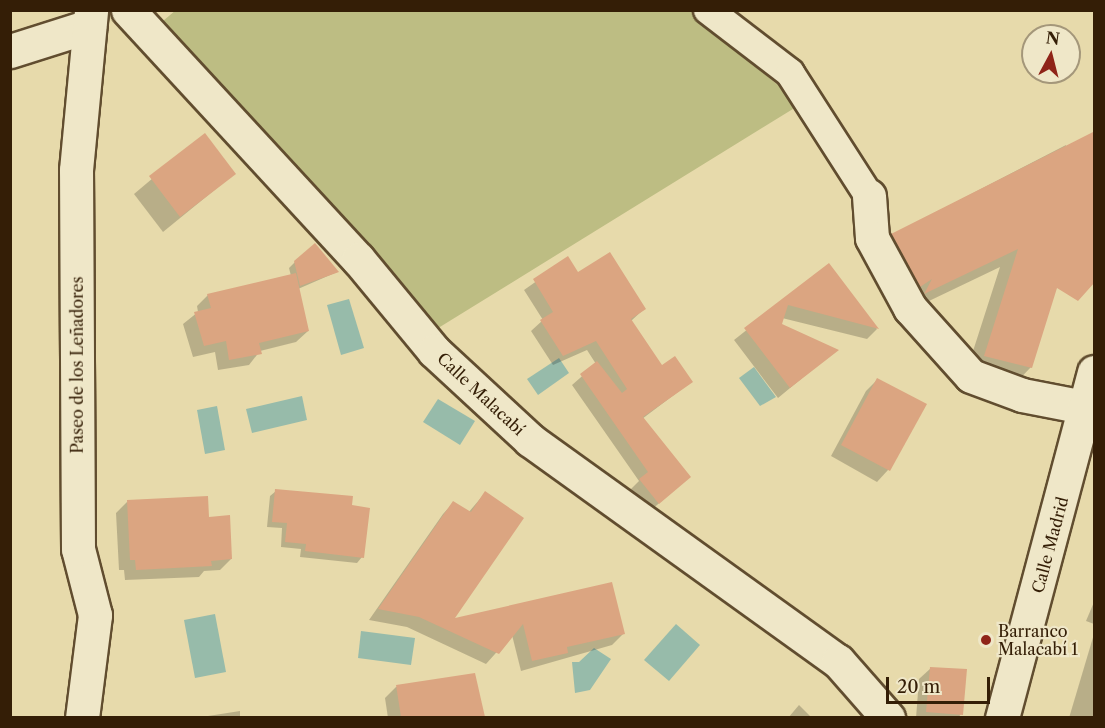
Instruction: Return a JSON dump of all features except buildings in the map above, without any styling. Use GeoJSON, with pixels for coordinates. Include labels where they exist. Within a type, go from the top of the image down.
{"type":"FeatureCollection","features":[{"type":"Feature","properties":{"kind":"street","name":"Calle Malacabí"},"geometry":{"type":"LineString","coordinates":[[128,10],[358,259],[434,351],[530,440],[838,661],[888,717]]}},
{"type":"Feature","properties":{"kind":"street"},"geometry":{"type":"LineString","coordinates":[[708,10],[790,73],[869,196],[872,238],[910,308],[971,376],[1022,395],[1084,407]]}},
{"type":"Feature","properties":{"kind":"street"},"geometry":{"type":"LineString","coordinates":[[10,51],[90,18]]}},
{"type":"Feature","properties":{"kind":"street","name":"Paseo de los Leñadores"},"geometry":{"type":"LineString","coordinates":[[82,717],[95,615],[78,549],[76,170],[90,18]]}},
{"type":"Feature","properties":{"kind":"street","name":"Calle Madrid"},"geometry":{"type":"LineString","coordinates":[[1002,717],[1045,566],[1084,407],[1095,372]]}},
{"type":"Feature","properties":{"kind":"green space"},"geometry":{"type":"Polygon","coordinates":[[[176,10],[693,11],[701,22],[801,104],[435,330],[163,21],[176,10]]]}},
{"type":"Feature","properties":{"kind":"shaded area"},"geometry":{"type":"Polygon","coordinates":[[[349,299],[364,348],[341,355],[327,305],[349,299]]]}},
{"type":"Feature","properties":{"kind":"shaded area"},"geometry":{"type":"Polygon","coordinates":[[[559,358],[569,373],[538,395],[527,379],[559,358]]]}},
{"type":"Feature","properties":{"kind":"shaded area"},"geometry":{"type":"Polygon","coordinates":[[[754,367],[776,397],[760,406],[739,378],[754,367]]]}},
{"type":"Feature","properties":{"kind":"shaded area"},"geometry":{"type":"Polygon","coordinates":[[[302,396],[307,420],[252,433],[246,409],[302,396]]]}},
{"type":"Feature","properties":{"kind":"shaded area"},"geometry":{"type":"Polygon","coordinates":[[[438,399],[475,421],[460,445],[423,422],[438,399]]]}},
{"type":"Feature","properties":{"kind":"shaded area"},"geometry":{"type":"Polygon","coordinates":[[[217,406],[225,450],[205,454],[197,410],[217,406]]]}},
{"type":"Feature","properties":{"kind":"shaded area"},"geometry":{"type":"Polygon","coordinates":[[[215,614],[226,672],[195,678],[184,620],[215,614]]]}},
{"type":"Feature","properties":{"kind":"shaded area"},"geometry":{"type":"Polygon","coordinates":[[[676,624],[700,645],[669,681],[644,660],[676,624]]]}},
{"type":"Feature","properties":{"kind":"shaded area"},"geometry":{"type":"Polygon","coordinates":[[[361,631],[415,638],[411,665],[358,658],[361,631]]]}},
{"type":"Feature","properties":{"kind":"shaded area"},"geometry":{"type":"Polygon","coordinates":[[[594,648],[611,659],[590,690],[575,693],[572,662],[579,662],[594,648]]]}},
{"type":"Feature","properties":{"kind":"place","name":"Barranco Malacabí 1"},"geometry":{"type":"Point","coordinates":[986,640]}}]}
